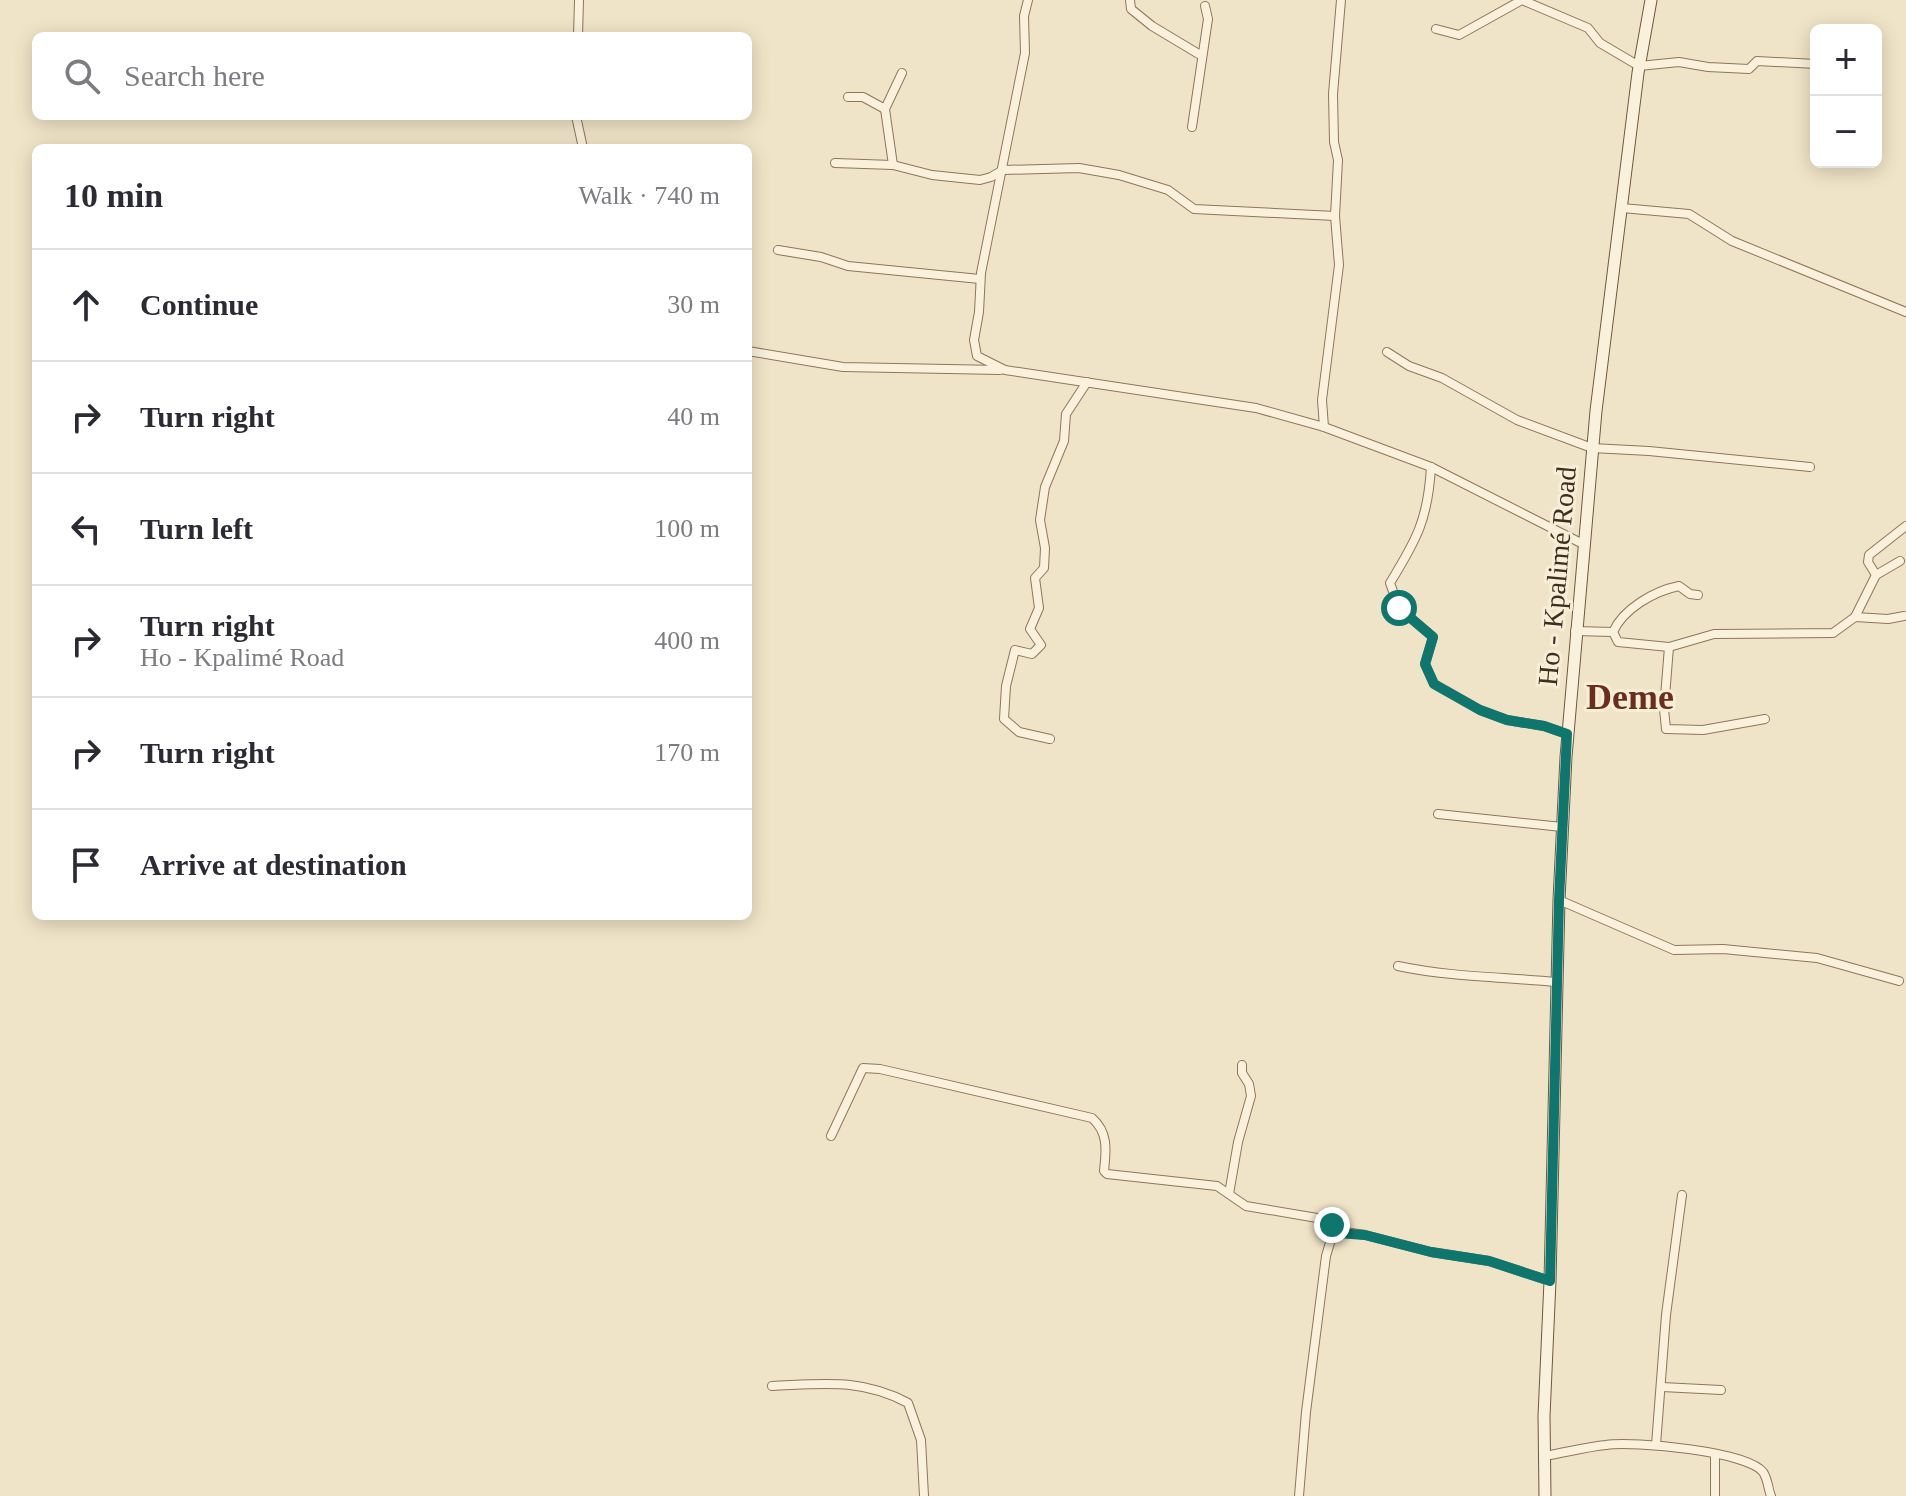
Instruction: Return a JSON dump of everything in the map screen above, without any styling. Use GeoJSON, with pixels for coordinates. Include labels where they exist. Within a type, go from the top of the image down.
{"type":"FeatureCollection","features":[{"type":"Feature","properties":{"kind":"main road","name":"Ho - Kpalimé Road"},"geometry":{"type":"LineString","coordinates":[[1545,1496],[1556,982],[1567,734],[1592,448],[1639,66],[1651,0]]}},
{"type":"Feature","properties":{"kind":"street"},"geometry":{"type":"LineString","coordinates":[[578,32],[579,0]]}},
{"type":"Feature","properties":{"kind":"street"},"geometry":{"type":"LineString","coordinates":[[1005,370],[977,356],[974,340],[980,279],[1025,53],[1024,16],[1028,0]]}},
{"type":"Feature","properties":{"kind":"street"},"geometry":{"type":"LineString","coordinates":[[1130,0],[1131,9],[1152,26],[1202,56]]}},
{"type":"Feature","properties":{"kind":"street"},"geometry":{"type":"LineString","coordinates":[[1324,427],[1322,400],[1339,265],[1335,216],[1338,160],[1334,142],[1333,94],[1341,0]]}},
{"type":"Feature","properties":{"kind":"street"},"geometry":{"type":"LineString","coordinates":[[1436,29],[1459,35],[1522,0],[1588,28],[1600,43],[1639,66],[1679,62],[1749,69],[1757,61],[1810,64]]}},
{"type":"Feature","properties":{"kind":"street"},"geometry":{"type":"LineString","coordinates":[[1192,127],[1208,19],[1205,6]]}},
{"type":"Feature","properties":{"kind":"street"},"geometry":{"type":"LineString","coordinates":[[893,165],[885,109],[902,73]]}},
{"type":"Feature","properties":{"kind":"street"},"geometry":{"type":"LineString","coordinates":[[848,97],[863,97],[885,109]]}},
{"type":"Feature","properties":{"kind":"street"},"geometry":{"type":"LineString","coordinates":[[577,120],[582,144]]}},
{"type":"Feature","properties":{"kind":"street"},"geometry":{"type":"LineString","coordinates":[[835,163],[893,165],[932,175],[980,180],[1003,170],[1079,168],[1119,175],[1168,190],[1194,209],[1335,216]]}},
{"type":"Feature","properties":{"kind":"street"},"geometry":{"type":"LineString","coordinates":[[1622,208],[1689,214],[1732,241],[1906,312]]}},
{"type":"Feature","properties":{"kind":"street"},"geometry":{"type":"LineString","coordinates":[[778,250],[821,257],[848,266],[980,279]]}},
{"type":"Feature","properties":{"kind":"street"},"geometry":{"type":"LineString","coordinates":[[752,352],[843,367],[1005,370],[1256,408],[1324,427],[1431,467],[1583,544]]}},
{"type":"Feature","properties":{"kind":"street"},"geometry":{"type":"LineString","coordinates":[[1387,352],[1409,366],[1442,378],[1517,420],[1592,448],[1810,467]]}},
{"type":"Feature","properties":{"kind":"street"},"geometry":{"type":"LineString","coordinates":[[1050,739],[1019,732],[1004,719],[1006,686],[1015,650],[1032,654],[1041,645],[1030,629],[1039,608],[1035,578],[1044,568],[1045,548],[1040,520],[1045,487],[1064,441],[1066,414],[1087,382]]}},
{"type":"Feature","properties":{"kind":"street"},"geometry":{"type":"LineString","coordinates":[[1431,467],[1425,513],[1415,543],[1390,583],[1399,608],[1433,637],[1425,664],[1434,684],[1480,710],[1507,720],[1544,726],[1567,734]]}},
{"type":"Feature","properties":{"kind":"street"},"geometry":{"type":"LineString","coordinates":[[1876,575],[1868,562],[1869,555],[1906,526]]}},
{"type":"Feature","properties":{"kind":"street"},"geometry":{"type":"LineString","coordinates":[[1613,632],[1618,642],[1669,647],[1714,634],[1833,633],[1855,617],[1876,575],[1900,561]]}},
{"type":"Feature","properties":{"kind":"street"},"geometry":{"type":"LineString","coordinates":[[1613,632],[1618,621],[1657,593],[1679,586],[1690,594],[1698,595]]}},
{"type":"Feature","properties":{"kind":"street"},"geometry":{"type":"LineString","coordinates":[[1855,617],[1888,619],[1904,616]]}},
{"type":"Feature","properties":{"kind":"street"},"geometry":{"type":"LineString","coordinates":[[1575,631],[1613,632]]}},
{"type":"Feature","properties":{"kind":"street"},"geometry":{"type":"LineString","coordinates":[[1669,647],[1664,709],[1666,729],[1703,730],[1765,719]]}},
{"type":"Feature","properties":{"kind":"street"},"geometry":{"type":"LineString","coordinates":[[1438,814],[1562,827]]}},
{"type":"Feature","properties":{"kind":"street"},"geometry":{"type":"LineString","coordinates":[[1559,900],[1674,950],[1751,951],[1817,958],[1899,981]]}},
{"type":"Feature","properties":{"kind":"street"},"geometry":{"type":"LineString","coordinates":[[1398,966],[1442,975],[1472,974],[1556,982]]}},
{"type":"Feature","properties":{"kind":"street"},"geometry":{"type":"LineString","coordinates":[[1229,1194],[1238,1142],[1251,1096],[1242,1065]]}},
{"type":"Feature","properties":{"kind":"street"},"geometry":{"type":"LineString","coordinates":[[831,1136],[863,1068],[880,1069],[1092,1118],[1099,1124],[1106,1139],[1106,1173],[1222,1188],[1246,1206],[1323,1219],[1338,1233],[1365,1235],[1431,1252],[1489,1261],[1550,1281]]}},
{"type":"Feature","properties":{"kind":"street"},"geometry":{"type":"LineString","coordinates":[[1656,1445],[1666,1315],[1682,1195]]}},
{"type":"Feature","properties":{"kind":"street"},"geometry":{"type":"LineString","coordinates":[[1299,1496],[1306,1412],[1326,1256],[1330,1241],[1338,1233]]}},
{"type":"Feature","properties":{"kind":"street"},"geometry":{"type":"LineString","coordinates":[[772,1386],[847,1383],[884,1390],[908,1403],[921,1440],[924,1496]]}},
{"type":"Feature","properties":{"kind":"street"},"geometry":{"type":"LineString","coordinates":[[1662,1387],[1721,1390]]}},
{"type":"Feature","properties":{"kind":"street"},"geometry":{"type":"LineString","coordinates":[[1544,1456],[1608,1444],[1656,1445],[1715,1454],[1752,1463],[1766,1476],[1771,1496]]}},
{"type":"Feature","properties":{"kind":"street"},"geometry":{"type":"LineString","coordinates":[[1715,1454],[1715,1496]]}},
{"type":"Feature","properties":{"kind":"district","name":"Deme"},"geometry":{"type":"Point","coordinates":[1630,697]}},
{"type":"Feature","properties":{"kind":"route"},"geometry":{"type":"LineString","coordinates":[[1332,1225],[1338,1233],[1365,1235],[1431,1252],[1489,1261],[1550,1281],[1556,982],[1567,734],[1544,726],[1507,720],[1480,710],[1434,684],[1425,664],[1433,637],[1399,608]]}}]}
